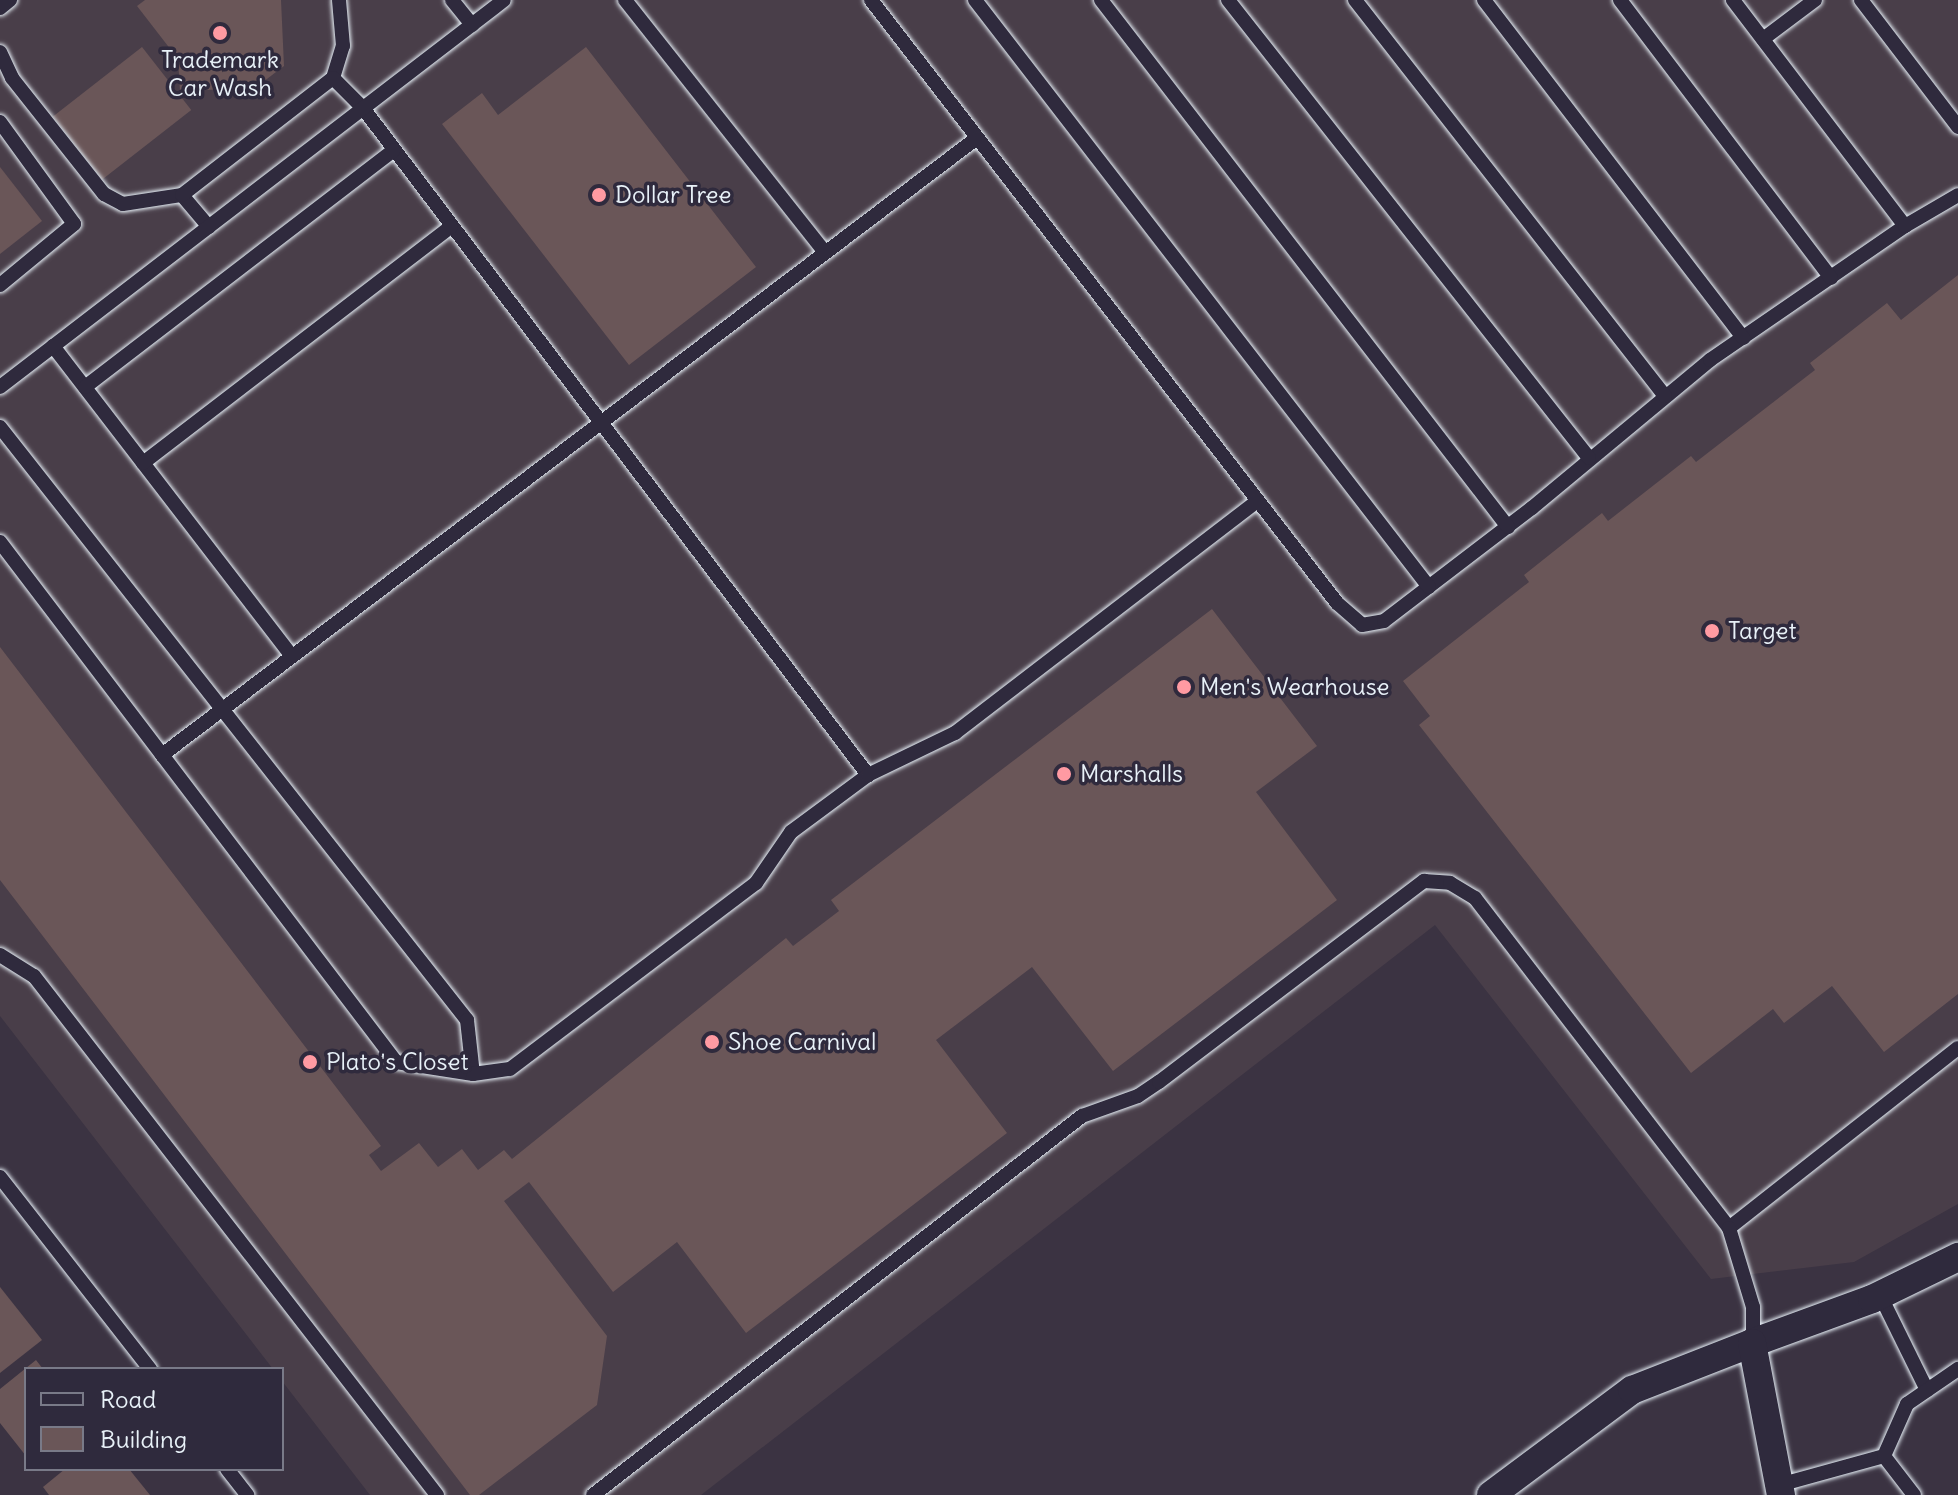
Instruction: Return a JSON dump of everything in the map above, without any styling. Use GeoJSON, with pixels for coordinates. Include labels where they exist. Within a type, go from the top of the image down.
{"type":"FeatureCollection","features":[{"type":"Feature","properties":{"kind":"street"},"geometry":{"type":"LineString","coordinates":[[1491,1495],[1632,1390],[1880,1295],[1958,1257]]}},
{"type":"Feature","properties":{"kind":"street"},"geometry":{"type":"LineString","coordinates":[[1752,1343],[1780,1490]]}},
{"type":"Feature","properties":{"kind":"lane"},"geometry":{"type":"LineString","coordinates":[[0,8],[10,0]]}},
{"type":"Feature","properties":{"kind":"lane"},"geometry":{"type":"LineString","coordinates":[[0,52],[12,78],[104,194],[123,204],[182,195],[333,78],[343,46],[339,0]]}},
{"type":"Feature","properties":{"kind":"lane"},"geometry":{"type":"LineString","coordinates":[[452,0],[472,25]]}},
{"type":"Feature","properties":{"kind":"lane"},"geometry":{"type":"LineString","coordinates":[[0,387],[504,0]]}},
{"type":"Feature","properties":{"kind":"lane"},"geometry":{"type":"LineString","coordinates":[[625,0],[825,252]]}},
{"type":"Feature","properties":{"kind":"lane"},"geometry":{"type":"LineString","coordinates":[[871,0],[1337,603],[1362,625],[1384,621],[1508,527],[1665,396],[1743,338],[1905,226],[1958,195]]}},
{"type":"Feature","properties":{"kind":"lane"},"geometry":{"type":"LineString","coordinates":[[975,0],[1429,587]]}},
{"type":"Feature","properties":{"kind":"lane"},"geometry":{"type":"LineString","coordinates":[[1101,0],[1508,527]]}},
{"type":"Feature","properties":{"kind":"lane"},"geometry":{"type":"LineString","coordinates":[[1228,0],[1589,458]]}},
{"type":"Feature","properties":{"kind":"lane"},"geometry":{"type":"LineString","coordinates":[[1355,0],[1665,396]]}},
{"type":"Feature","properties":{"kind":"lane"},"geometry":{"type":"LineString","coordinates":[[1484,0],[1743,338]]}},
{"type":"Feature","properties":{"kind":"lane"},"geometry":{"type":"LineString","coordinates":[[1620,0],[1831,278]]}},
{"type":"Feature","properties":{"kind":"lane"},"geometry":{"type":"LineString","coordinates":[[1733,0],[1905,226]]}},
{"type":"Feature","properties":{"kind":"lane"},"geometry":{"type":"LineString","coordinates":[[1763,39],[1815,0]]}},
{"type":"Feature","properties":{"kind":"lane"},"geometry":{"type":"LineString","coordinates":[[1861,0],[1958,127]]}},
{"type":"Feature","properties":{"kind":"lane"},"geometry":{"type":"LineString","coordinates":[[333,78],[363,108],[599,424],[868,775]]}},
{"type":"Feature","properties":{"kind":"lane"},"geometry":{"type":"LineString","coordinates":[[0,122],[74,224],[0,285]]}},
{"type":"Feature","properties":{"kind":"lane"},"geometry":{"type":"LineString","coordinates":[[162,755],[977,138]]}},
{"type":"Feature","properties":{"kind":"lane"},"geometry":{"type":"LineString","coordinates":[[85,387],[394,150]]}},
{"type":"Feature","properties":{"kind":"lane"},"geometry":{"type":"LineString","coordinates":[[182,195],[209,227]]}},
{"type":"Feature","properties":{"kind":"lane"},"geometry":{"type":"LineString","coordinates":[[143,463],[451,227]]}},
{"type":"Feature","properties":{"kind":"lane"},"geometry":{"type":"LineString","coordinates":[[53,346],[292,656]]}},
{"type":"Feature","properties":{"kind":"lane"},"geometry":{"type":"LineString","coordinates":[[0,427],[467,1020],[473,1074]]}},
{"type":"Feature","properties":{"kind":"lane"},"geometry":{"type":"LineString","coordinates":[[0,542],[396,1062],[473,1074],[510,1069],[756,883],[791,832],[868,775],[955,733],[1257,501]]}},
{"type":"Feature","properties":{"kind":"lane"},"geometry":{"type":"LineString","coordinates":[[593,1495],[1082,1116],[1138,1096],[1159,1082],[1424,881],[1450,883],[1475,898],[1729,1228],[1753,1307],[1752,1343]]}},
{"type":"Feature","properties":{"kind":"lane"},"geometry":{"type":"LineString","coordinates":[[0,955],[34,976],[437,1495]]}},
{"type":"Feature","properties":{"kind":"lane"},"geometry":{"type":"LineString","coordinates":[[1729,1228],[1958,1048]]}},
{"type":"Feature","properties":{"kind":"lane"},"geometry":{"type":"LineString","coordinates":[[0,1177],[148,1367]]}},
{"type":"Feature","properties":{"kind":"lane"},"geometry":{"type":"LineString","coordinates":[[1880,1295],[1927,1390]]}},
{"type":"Feature","properties":{"kind":"lane"},"geometry":{"type":"LineString","coordinates":[[1780,1490],[1884,1456],[1907,1404],[1958,1369]]}},
{"type":"Feature","properties":{"kind":"lane"},"geometry":{"type":"LineString","coordinates":[[1884,1456],[1914,1495]]}},
{"type":"Feature","properties":{"kind":"lane"},"geometry":{"type":"LineString","coordinates":[[229,1471],[247,1495]]}},
{"type":"Feature","properties":{"kind":"shaded area"},"geometry":{"type":"Polygon","coordinates":[[[0,0],[1958,0],[1958,1204],[1854,1262],[1711,1279],[1435,925],[701,1495],[370,1495],[284,1384],[284,1367],[271,1367],[0,1016],[0,0]]]}},
{"type":"Feature","properties":{"kind":"building","name":"Trademark Car Wash"},"geometry":{"type":"Polygon","coordinates":[[[145,0],[281,0],[284,66],[255,88],[180,91],[178,59],[137,6],[145,0]]]}},
{"type":"Feature","properties":{"kind":"building"},"geometry":{"type":"Polygon","coordinates":[[[142,47],[191,110],[102,180],[53,117],[142,47]]]}},
{"type":"Feature","properties":{"kind":"building","name":"Dollar Tree"},"geometry":{"type":"Polygon","coordinates":[[[586,47],[756,267],[629,365],[442,124],[482,93],[498,115],[586,47]]]}},
{"type":"Feature","properties":{"kind":"building"},"geometry":{"type":"Polygon","coordinates":[[[0,167],[42,221],[0,254],[0,167]]]}},
{"type":"Feature","properties":{"kind":"building","name":"Target"},"geometry":{"type":"Polygon","coordinates":[[[1958,275],[1958,994],[1884,1052],[1832,986],[1784,1023],[1773,1009],[1691,1073],[1419,725],[1430,716],[1403,681],[1529,582],[1524,575],[1602,513],[1608,521],[1691,456],[1696,462],[1815,370],[1810,363],[1887,303],[1901,320],[1958,275]]]}},
{"type":"Feature","properties":{"kind":"building"},"geometry":{"type":"Polygon","coordinates":[[[1212,609],[1317,746],[1256,792],[1337,900],[1113,1071],[1032,967],[936,1040],[1007,1133],[746,1333],[677,1242],[613,1292],[529,1182],[504,1201],[607,1336],[597,1405],[479,1495],[470,1495],[0,880],[0,647],[381,1146],[369,1155],[381,1171],[419,1143],[438,1167],[462,1149],[478,1170],[504,1150],[512,1159],[786,938],[793,946],[839,911],[831,900],[1212,609]]]}},
{"type":"Feature","properties":{"kind":"building"},"geometry":{"type":"Polygon","coordinates":[[[0,1287],[42,1340],[0,1373],[0,1287]]]}},
{"type":"Feature","properties":{"kind":"building"},"geometry":{"type":"Polygon","coordinates":[[[36,1360],[41,1367],[27,1367],[36,1360]]]}},
{"type":"Feature","properties":{"kind":"building"},"geometry":{"type":"Polygon","coordinates":[[[24,1370],[24,1453],[0,1423],[0,1389],[24,1370]]]}},
{"type":"Feature","properties":{"kind":"building"},"geometry":{"type":"Polygon","coordinates":[[[63,1471],[131,1471],[150,1495],[49,1495],[43,1487],[63,1471]]]}},
{"type":"Feature","properties":{"kind":"place","name":"Trademark Car Wash"},"geometry":{"type":"Point","coordinates":[220,33]}},
{"type":"Feature","properties":{"kind":"place","name":"Dollar Tree"},"geometry":{"type":"Point","coordinates":[599,195]}},
{"type":"Feature","properties":{"kind":"place","name":"Target"},"geometry":{"type":"Point","coordinates":[1712,631]}},
{"type":"Feature","properties":{"kind":"place","name":"Men's Wearhouse"},"geometry":{"type":"Point","coordinates":[1184,687]}},
{"type":"Feature","properties":{"kind":"place","name":"Marshalls"},"geometry":{"type":"Point","coordinates":[1064,774]}},
{"type":"Feature","properties":{"kind":"place","name":"Shoe Carnival"},"geometry":{"type":"Point","coordinates":[712,1042]}},
{"type":"Feature","properties":{"kind":"place","name":"Plato's Closet"},"geometry":{"type":"Point","coordinates":[310,1062]}}]}
